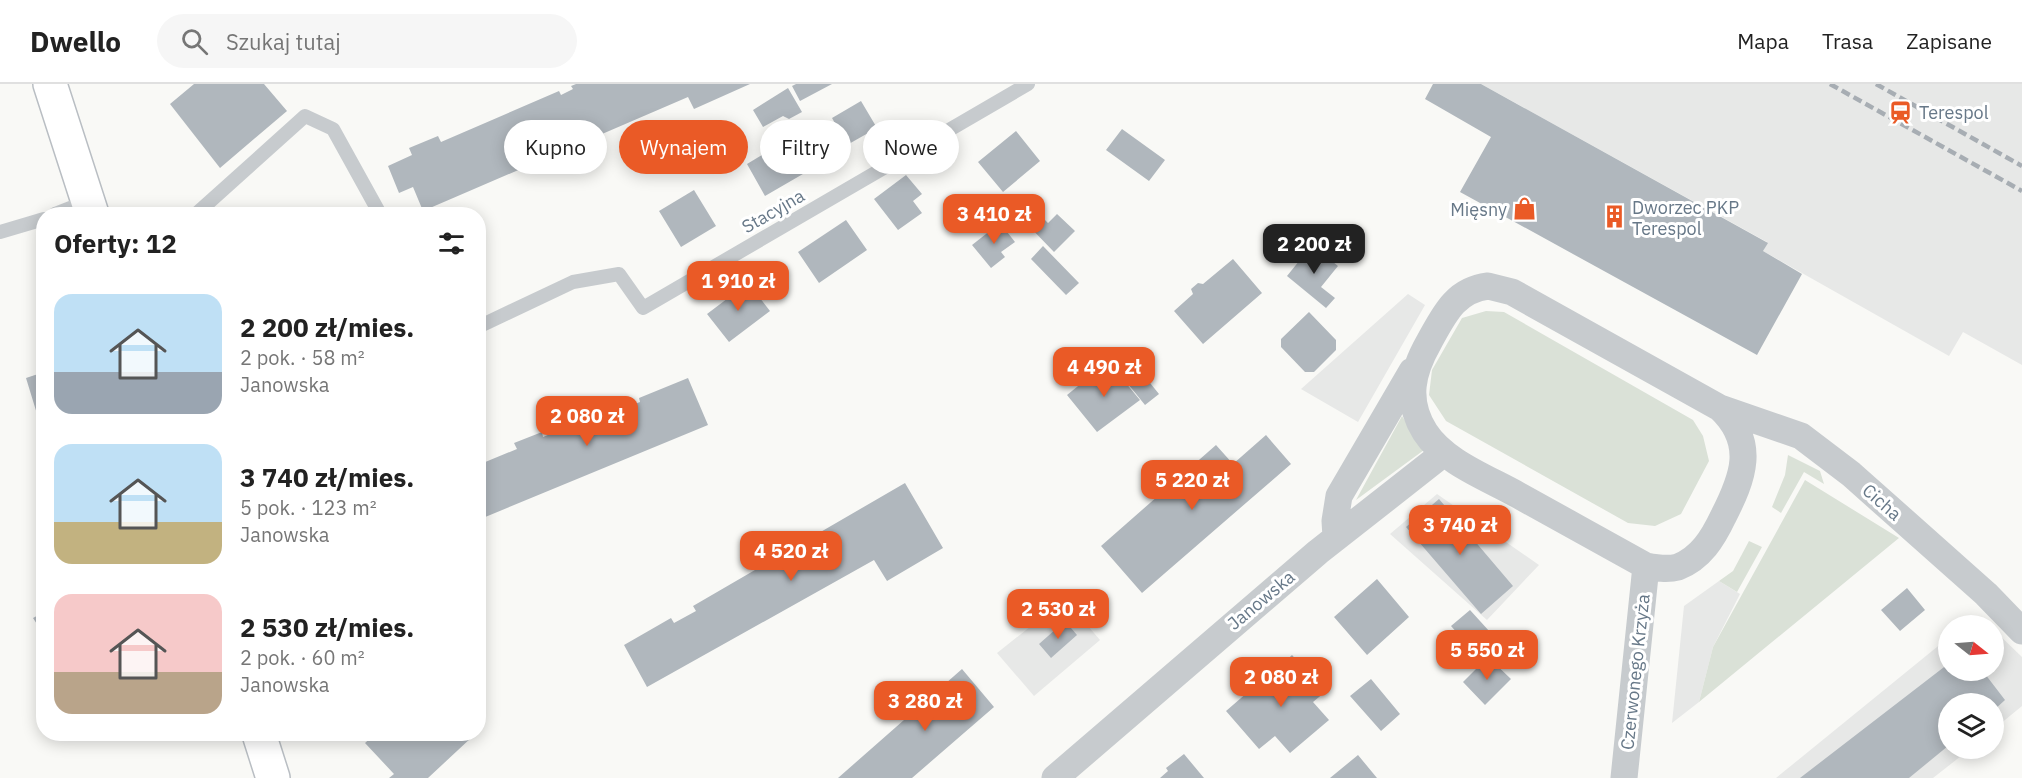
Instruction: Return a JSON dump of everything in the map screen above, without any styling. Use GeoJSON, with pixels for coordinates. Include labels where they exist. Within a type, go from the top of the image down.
{"type":"FeatureCollection","features":[{"type":"Feature","properties":{"kind":"main road"},"geometry":{"type":"LineString","coordinates":[[50,84],[90,207]]}},
{"type":"Feature","properties":{"kind":"main road"},"geometry":{"type":"LineString","coordinates":[[261,741],[273,778]]}},
{"type":"Feature","properties":{"kind":"street","name":"Cicha"},"geometry":{"type":"LineString","coordinates":[[1336,537],[1335,521],[1339,496],[1454,301],[1475,287],[1501,288],[1720,408],[1801,436],[1851,474],[1986,594],[2022,631]]}},
{"type":"Feature","properties":{"kind":"street"},"geometry":{"type":"LineString","coordinates":[[1416,365],[1412,381],[1416,413],[1432,442],[1444,453],[1646,566],[1660,569],[1677,567],[1694,558],[1707,546],[1737,491],[1744,460],[1742,444],[1731,418],[1720,408]]}},
{"type":"Feature","properties":{"kind":"street","name":"Janowska"},"geometry":{"type":"LineString","coordinates":[[1055,778],[1336,537],[1444,453]]}},
{"type":"Feature","properties":{"kind":"street","name":"Czerwonego Krzyża"},"geometry":{"type":"LineString","coordinates":[[1624,778],[1646,566]]}},
{"type":"Feature","properties":{"kind":"lane","name":"Stacyjna"},"geometry":{"type":"LineString","coordinates":[[486,323],[573,282],[619,274],[643,308],[1028,84]]}},
{"type":"Feature","properties":{"kind":"lane"},"geometry":{"type":"LineString","coordinates":[[204,207],[305,116],[333,129],[376,207]]}},
{"type":"Feature","properties":{"kind":"lane"},"geometry":{"type":"LineString","coordinates":[[0,232],[36,221]]}},
{"type":"Feature","properties":{"kind":"shaded area"},"geometry":{"type":"Polygon","coordinates":[[[1481,84],[2022,84],[2022,365],[1963,332],[1949,356],[1763,251],[1767,242],[1481,84]]]}},
{"type":"Feature","properties":{"kind":"shaded area"},"geometry":{"type":"Polygon","coordinates":[[[1408,294],[1425,305],[1358,422],[1301,389],[1408,294]]]}},
{"type":"Feature","properties":{"kind":"shaded area"},"geometry":{"type":"Polygon","coordinates":[[[1486,311],[1504,312],[1693,420],[1703,436],[1709,461],[1681,514],[1655,526],[1628,523],[1446,421],[1429,395],[1432,370],[1462,318],[1486,311]]]}},
{"type":"Feature","properties":{"kind":"shaded area"},"geometry":{"type":"Polygon","coordinates":[[[1402,416],[1424,450],[1356,500],[1402,416]]]}},
{"type":"Feature","properties":{"kind":"shaded area"},"geometry":{"type":"Polygon","coordinates":[[[1788,455],[1820,471],[1824,484],[1804,472],[1781,513],[1772,507],[1785,475],[1788,455]]]}},
{"type":"Feature","properties":{"kind":"shaded area"},"geometry":{"type":"Polygon","coordinates":[[[1805,480],[1899,538],[1699,702],[1713,647],[1805,480]]]}},
{"type":"Feature","properties":{"kind":"shaded area"},"geometry":{"type":"Polygon","coordinates":[[[1437,494],[1539,565],[1487,620],[1390,534],[1437,494]]]}},
{"type":"Feature","properties":{"kind":"shaded area"},"geometry":{"type":"Polygon","coordinates":[[[1749,541],[1762,547],[1737,592],[1719,581],[1733,571],[1749,541]]]}},
{"type":"Feature","properties":{"kind":"shaded area"},"geometry":{"type":"Polygon","coordinates":[[[1719,581],[1740,594],[1713,647],[1699,702],[1672,723],[1684,606],[1719,581]]]}},
{"type":"Feature","properties":{"kind":"shaded area"},"geometry":{"type":"Polygon","coordinates":[[[1065,599],[1100,640],[1034,696],[997,653],[1065,599]]]}},
{"type":"Feature","properties":{"kind":"shaded area"},"geometry":{"type":"Polygon","coordinates":[[[2004,640],[2022,657],[2022,706],[2004,721],[2004,693],[1938,693],[1938,759],[1957,759],[1933,778],[1776,778],[1938,646],[1938,681],[2004,681],[2004,640]]]}},
{"type":"Feature","properties":{"kind":"building"},"geometry":{"type":"Polygon","coordinates":[[[194,84],[264,84],[287,111],[220,168],[170,104],[194,84]]]}},
{"type":"Feature","properties":{"kind":"building"},"geometry":{"type":"Polygon","coordinates":[[[576,84],[750,84],[694,109],[688,97],[635,120],[619,120],[619,127],[607,132],[607,120],[504,120],[504,174],[509,174],[432,207],[421,207],[413,187],[399,193],[388,166],[412,155],[409,148],[438,136],[441,142],[559,91],[561,95],[573,89],[571,86],[576,84]]]}},
{"type":"Feature","properties":{"kind":"building"},"geometry":{"type":"Polygon","coordinates":[[[832,84],[800,101],[792,86],[832,84]]]}},
{"type":"Feature","properties":{"kind":"building","name":"Dworzec PKP Terespol"},"geometry":{"type":"Polygon","coordinates":[[[1433,84],[1481,84],[1768,243],[1763,251],[1802,274],[1757,355],[1460,192],[1491,137],[1425,99],[1433,84]]]}},
{"type":"Feature","properties":{"kind":"building"},"geometry":{"type":"Polygon","coordinates":[[[788,88],[802,112],[789,119],[783,116],[776,120],[760,120],[760,122],[753,110],[788,88]]]}},
{"type":"Feature","properties":{"kind":"building"},"geometry":{"type":"Polygon","coordinates":[[[861,101],[872,120],[863,120],[863,136],[851,143],[851,120],[833,120],[832,118],[861,101]]]}},
{"type":"Feature","properties":{"kind":"building"},"geometry":{"type":"Polygon","coordinates":[[[1122,129],[1165,160],[1149,181],[1106,150],[1122,129]]]}},
{"type":"Feature","properties":{"kind":"building"},"geometry":{"type":"Polygon","coordinates":[[[1016,131],[1040,161],[1003,192],[978,162],[1016,131]]]}},
{"type":"Feature","properties":{"kind":"building"},"geometry":{"type":"Polygon","coordinates":[[[760,156],[760,174],[803,174],[765,196],[748,163],[760,156]]]}},
{"type":"Feature","properties":{"kind":"building"},"geometry":{"type":"Polygon","coordinates":[[[906,175],[922,194],[913,201],[922,213],[898,230],[874,199],[906,175]]]}},
{"type":"Feature","properties":{"kind":"building"},"geometry":{"type":"Polygon","coordinates":[[[694,190],[716,226],[681,247],[659,211],[694,190]]]}},
{"type":"Feature","properties":{"kind":"building"},"geometry":{"type":"Polygon","coordinates":[[[1035,210],[1048,223],[1057,214],[1075,231],[1054,252],[1024,221],[1035,210]]]}},
{"type":"Feature","properties":{"kind":"building"},"geometry":{"type":"Polygon","coordinates":[[[846,220],[867,250],[819,283],[798,252],[846,220]]]}},
{"type":"Feature","properties":{"kind":"building"},"geometry":{"type":"Polygon","coordinates":[[[1000,223],[1015,242],[1001,252],[1005,257],[991,268],[972,245],[1000,223]]]}},
{"type":"Feature","properties":{"kind":"building"},"geometry":{"type":"Polygon","coordinates":[[[1312,245],[1338,266],[1321,287],[1335,298],[1326,308],[1287,276],[1312,245]]]}},
{"type":"Feature","properties":{"kind":"building"},"geometry":{"type":"Polygon","coordinates":[[[1043,246],[1079,283],[1066,295],[1031,259],[1043,246]]]}},
{"type":"Feature","properties":{"kind":"building"},"geometry":{"type":"Polygon","coordinates":[[[1233,259],[1262,293],[1203,344],[1174,311],[1193,294],[1191,289],[1198,283],[1203,284],[1233,259]]]}},
{"type":"Feature","properties":{"kind":"building"},"geometry":{"type":"Polygon","coordinates":[[[748,283],[770,311],[729,342],[707,314],[748,283]]]}},
{"type":"Feature","properties":{"kind":"building"},"geometry":{"type":"Polygon","coordinates":[[[1309,312],[1336,340],[1336,350],[1314,372],[1305,372],[1281,347],[1281,339],[1309,312]]]}},
{"type":"Feature","properties":{"kind":"building"},"geometry":{"type":"Polygon","coordinates":[[[1125,352],[1159,394],[1145,405],[1111,363],[1125,352]]]}},
{"type":"Feature","properties":{"kind":"building"},"geometry":{"type":"Polygon","coordinates":[[[1110,364],[1140,400],[1097,432],[1067,395],[1083,382],[1086,385],[1110,364]]]}},
{"type":"Feature","properties":{"kind":"building"},"geometry":{"type":"Polygon","coordinates":[[[36,375],[36,411],[26,378],[36,375]]]}},
{"type":"Feature","properties":{"kind":"building"},"geometry":{"type":"Polygon","coordinates":[[[688,378],[708,425],[486,517],[486,462],[517,449],[514,443],[542,432],[543,437],[617,406],[619,410],[640,402],[639,398],[688,378]]]}},
{"type":"Feature","properties":{"kind":"building"},"geometry":{"type":"Polygon","coordinates":[[[1266,435],[1291,464],[1142,593],[1101,546],[1216,445],[1233,464],[1266,435]]]}},
{"type":"Feature","properties":{"kind":"building"},"geometry":{"type":"Polygon","coordinates":[[[905,483],[943,548],[887,581],[874,560],[647,687],[624,645],[671,618],[674,623],[696,611],[693,606],[905,483]]]}},
{"type":"Feature","properties":{"kind":"building"},"geometry":{"type":"Polygon","coordinates":[[[1439,499],[1513,586],[1481,614],[1406,527],[1439,499]]]}},
{"type":"Feature","properties":{"kind":"building"},"geometry":{"type":"Polygon","coordinates":[[[1377,579],[1409,617],[1367,655],[1334,617],[1377,579]]]}},
{"type":"Feature","properties":{"kind":"building"},"geometry":{"type":"Polygon","coordinates":[[[1907,588],[1925,610],[1900,631],[1881,610],[1907,588]]]}},
{"type":"Feature","properties":{"kind":"building"},"geometry":{"type":"Polygon","coordinates":[[[1470,610],[1500,643],[1481,660],[1451,626],[1470,610]]]}},
{"type":"Feature","properties":{"kind":"building"},"geometry":{"type":"Polygon","coordinates":[[[1065,621],[1077,635],[1051,658],[1039,644],[1065,621]]]}},
{"type":"Feature","properties":{"kind":"building"},"geometry":{"type":"Polygon","coordinates":[[[1292,655],[1325,692],[1313,702],[1329,720],[1290,753],[1275,736],[1259,749],[1226,711],[1248,692],[1250,695],[1292,655]]]}},
{"type":"Feature","properties":{"kind":"building"},"geometry":{"type":"Polygon","coordinates":[[[1488,657],[1511,679],[1485,705],[1463,682],[1488,657]]]}},
{"type":"Feature","properties":{"kind":"building"},"geometry":{"type":"Polygon","coordinates":[[[962,669],[994,707],[912,778],[838,778],[962,669]]]}},
{"type":"Feature","properties":{"kind":"building"},"geometry":{"type":"Polygon","coordinates":[[[1938,672],[1938,681],[1990,681],[2000,693],[1938,693],[1938,754],[1909,778],[1800,778],[1938,672]]]}},
{"type":"Feature","properties":{"kind":"building"},"geometry":{"type":"Polygon","coordinates":[[[1371,679],[1400,714],[1381,731],[1350,696],[1371,679]]]}},
{"type":"Feature","properties":{"kind":"building"},"geometry":{"type":"Polygon","coordinates":[[[367,741],[468,741],[428,778],[389,778],[394,774],[365,743],[367,741]]]}},
{"type":"Feature","properties":{"kind":"building"},"geometry":{"type":"Polygon","coordinates":[[[1184,754],[1204,778],[1160,778],[1168,771],[1166,768],[1184,754]]]}},
{"type":"Feature","properties":{"kind":"building"},"geometry":{"type":"Polygon","coordinates":[[[1358,755],[1377,778],[1330,778],[1358,755]]]}},
{"type":"Feature","properties":{"kind":"railway"},"geometry":{"type":"LineString","coordinates":[[1830,84],[2022,191]]}},
{"type":"Feature","properties":{"kind":"railway"},"geometry":{"type":"LineString","coordinates":[[1876,84],[2022,166]]}},
{"type":"Feature","properties":{"kind":"place","name":"Terespol"},"geometry":{"type":"Point","coordinates":[1901,112]}},
{"type":"Feature","properties":{"kind":"place","name":"Mięsny"},"geometry":{"type":"Point","coordinates":[1525,209]}},
{"type":"Feature","properties":{"kind":"place","name":"Dworzec PKP Terespol"},"geometry":{"type":"Point","coordinates":[1614,217]}}]}
